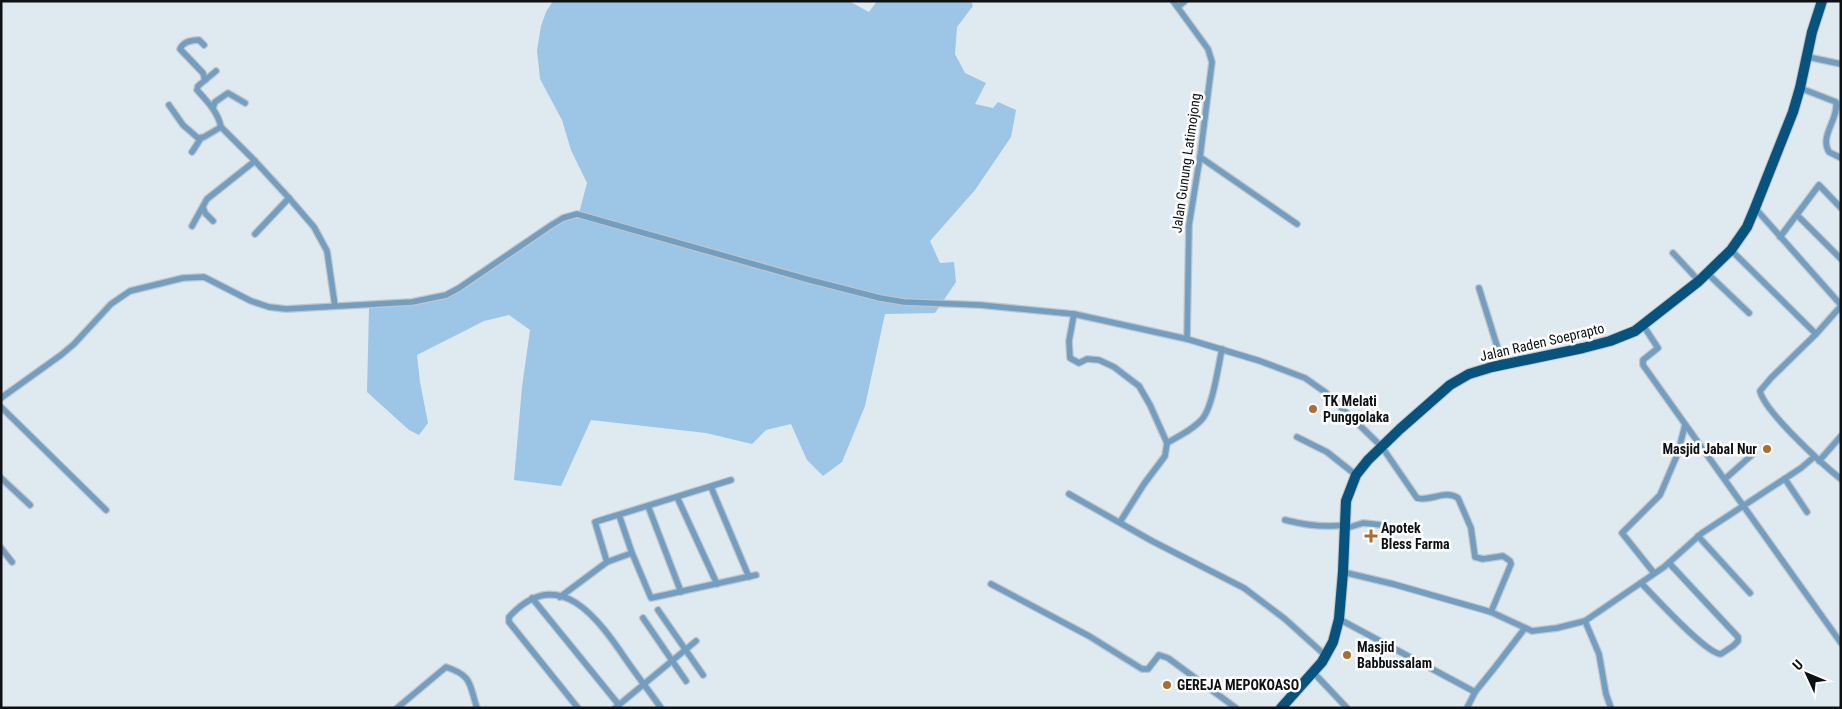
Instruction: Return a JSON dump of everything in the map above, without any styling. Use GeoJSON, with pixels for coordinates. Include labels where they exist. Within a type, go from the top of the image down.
{"type":"FeatureCollection","features":[{"type":"Feature","properties":{"kind":"highway","name":"Jalan Raden Soeprapto"},"geometry":{"type":"LineString","coordinates":[[1287,704],[1326,656],[1333,642],[1339,619],[1344,572],[1346,501],[1356,474],[1382,447],[1455,382],[1475,371],[1610,341],[1636,330],[1699,281],[1731,250],[1747,227],[1793,112],[1808,58],[1812,32],[1822,1]]}},
{"type":"Feature","properties":{"kind":"street","name":"Jalan Gunung Latimojong"},"geometry":{"type":"LineString","coordinates":[[1174,1],[1208,49],[1212,62],[1189,225],[1187,339]]}},
{"type":"Feature","properties":{"kind":"street"},"geometry":{"type":"LineString","coordinates":[[1178,7],[1185,1]]}},
{"type":"Feature","properties":{"kind":"street"},"geometry":{"type":"LineString","coordinates":[[204,45],[199,40],[194,40],[182,45],[180,49],[203,73],[205,80]]}},
{"type":"Feature","properties":{"kind":"street"},"geometry":{"type":"LineString","coordinates":[[1808,58],[1841,64]]}},
{"type":"Feature","properties":{"kind":"street"},"geometry":{"type":"LineString","coordinates":[[216,71],[196,88],[213,108],[220,119],[221,127],[255,161],[314,227],[327,251],[335,306]]}},
{"type":"Feature","properties":{"kind":"street"},"geometry":{"type":"LineString","coordinates":[[1800,88],[1836,102],[1836,110],[1826,144],[1829,152],[1841,158]]}},
{"type":"Feature","properties":{"kind":"street"},"geometry":{"type":"LineString","coordinates":[[213,108],[215,102],[228,93],[246,104]]}},
{"type":"Feature","properties":{"kind":"street"},"geometry":{"type":"LineString","coordinates":[[169,104],[183,125],[198,138],[201,138]]}},
{"type":"Feature","properties":{"kind":"street"},"geometry":{"type":"LineString","coordinates":[[192,152],[201,138],[221,127]]}},
{"type":"Feature","properties":{"kind":"street"},"geometry":{"type":"LineString","coordinates":[[1200,157],[1297,224]]}},
{"type":"Feature","properties":{"kind":"street"},"geometry":{"type":"LineString","coordinates":[[192,226],[207,199],[255,161]]}},
{"type":"Feature","properties":{"kind":"street"},"geometry":{"type":"LineString","coordinates":[[1780,237],[1818,185],[1841,208]]}},
{"type":"Feature","properties":{"kind":"street"},"geometry":{"type":"LineString","coordinates":[[255,234],[289,198]]}},
{"type":"Feature","properties":{"kind":"street"},"geometry":{"type":"LineString","coordinates":[[203,207],[205,213],[213,221]]}},
{"type":"Feature","properties":{"kind":"street"},"geometry":{"type":"LineString","coordinates":[[1755,208],[1840,303],[1816,334],[1760,391],[1767,405],[1817,459],[1841,479]]}},
{"type":"Feature","properties":{"kind":"street"},"geometry":{"type":"LineString","coordinates":[[1,398],[61,355],[74,344],[111,304],[130,291],[182,278],[204,277],[251,301],[269,307],[286,309],[412,302],[446,295],[550,226],[563,218],[577,214],[880,298],[904,302],[980,305],[1074,314],[1187,339],[1297,375],[1315,384],[1382,447],[1417,498],[1423,500],[1447,494],[1458,498],[1471,528],[1475,557],[1483,559],[1503,556],[1510,561],[1511,564],[1491,612]]}},
{"type":"Feature","properties":{"kind":"street"},"geometry":{"type":"LineString","coordinates":[[1797,214],[1841,259]]}},
{"type":"Feature","properties":{"kind":"street"},"geometry":{"type":"LineString","coordinates":[[1731,250],[1816,334]]}},
{"type":"Feature","properties":{"kind":"street"},"geometry":{"type":"LineString","coordinates":[[1673,253],[1699,281]]}},
{"type":"Feature","properties":{"kind":"street"},"geometry":{"type":"LineString","coordinates":[[1707,273],[1749,312]]}},
{"type":"Feature","properties":{"kind":"street"},"geometry":{"type":"LineString","coordinates":[[1478,288],[1503,365]]}},
{"type":"Feature","properties":{"kind":"street"},"geometry":{"type":"LineString","coordinates":[[1074,314],[1069,341],[1070,358],[1079,363],[1094,359],[1105,362],[1139,386],[1150,404],[1167,443],[1165,456],[1144,484],[1120,522]]}},
{"type":"Feature","properties":{"kind":"street"},"geometry":{"type":"LineString","coordinates":[[1644,325],[1658,348],[1643,360],[1643,365],[1841,643]]}},
{"type":"Feature","properties":{"kind":"street"},"geometry":{"type":"LineString","coordinates":[[1167,443],[1190,430],[1206,413],[1222,349]]}},
{"type":"Feature","properties":{"kind":"street"},"geometry":{"type":"LineString","coordinates":[[1,407],[106,510]]}},
{"type":"Feature","properties":{"kind":"street"},"geometry":{"type":"LineString","coordinates":[[1654,573],[1622,533],[1660,495],[1678,453],[1685,425]]}},
{"type":"Feature","properties":{"kind":"street"},"geometry":{"type":"LineString","coordinates":[[1344,572],[1491,612],[1532,631],[1585,621],[1669,562],[1698,536],[1743,505],[1817,459],[1841,436]]}},
{"type":"Feature","properties":{"kind":"street"},"geometry":{"type":"LineString","coordinates":[[1297,437],[1327,452],[1356,474]]}},
{"type":"Feature","properties":{"kind":"street"},"geometry":{"type":"LineString","coordinates":[[1725,479],[1754,453]]}},
{"type":"Feature","properties":{"kind":"street"},"geometry":{"type":"LineString","coordinates":[[1,478],[30,505]]}},
{"type":"Feature","properties":{"kind":"street"},"geometry":{"type":"LineString","coordinates":[[1785,479],[1807,512]]}},
{"type":"Feature","properties":{"kind":"street"},"geometry":{"type":"LineString","coordinates":[[607,562],[595,522],[731,480]]}},
{"type":"Feature","properties":{"kind":"street"},"geometry":{"type":"LineString","coordinates":[[619,515],[632,553],[651,598],[753,576],[711,486]]}},
{"type":"Feature","properties":{"kind":"street"},"geometry":{"type":"LineString","coordinates":[[1069,494],[1244,588],[1277,613],[1326,656]]}},
{"type":"Feature","properties":{"kind":"street"},"geometry":{"type":"LineString","coordinates":[[677,497],[717,584]]}},
{"type":"Feature","properties":{"kind":"street"},"geometry":{"type":"LineString","coordinates":[[648,506],[681,592]]}},
{"type":"Feature","properties":{"kind":"street"},"geometry":{"type":"LineString","coordinates":[[1285,520],[1306,525],[1344,527],[1363,523],[1391,526]]}},
{"type":"Feature","properties":{"kind":"street"},"geometry":{"type":"LineString","coordinates":[[1698,536],[1750,593]]}},
{"type":"Feature","properties":{"kind":"street"},"geometry":{"type":"LineString","coordinates":[[1,548],[12,562]]}},
{"type":"Feature","properties":{"kind":"street"},"geometry":{"type":"LineString","coordinates":[[560,597],[607,562],[632,553]]}},
{"type":"Feature","properties":{"kind":"street"},"geometry":{"type":"LineString","coordinates":[[1641,582],[1693,636],[1714,652],[1721,654],[1736,644],[1738,637],[1730,627],[1669,562]]}},
{"type":"Feature","properties":{"kind":"street"},"geometry":{"type":"LineString","coordinates":[[990,584],[1089,636],[1142,669],[1148,669],[1160,655],[1168,658],[1236,708]]}},
{"type":"Feature","properties":{"kind":"street"},"geometry":{"type":"LineString","coordinates":[[578,708],[509,622],[509,617],[532,598],[540,595],[560,597],[574,601],[584,608],[604,627],[661,708]]}},
{"type":"Feature","properties":{"kind":"street"},"geometry":{"type":"LineString","coordinates":[[532,598],[617,706],[696,641]]}},
{"type":"Feature","properties":{"kind":"street"},"geometry":{"type":"LineString","coordinates":[[658,610],[702,675]]}},
{"type":"Feature","properties":{"kind":"street"},"geometry":{"type":"LineString","coordinates":[[643,618],[686,682]]}},
{"type":"Feature","properties":{"kind":"street"},"geometry":{"type":"LineString","coordinates":[[1339,619],[1474,692]]}},
{"type":"Feature","properties":{"kind":"street"},"geometry":{"type":"LineString","coordinates":[[1585,621],[1599,654],[1606,694],[1611,708]]}},
{"type":"Feature","properties":{"kind":"street"},"geometry":{"type":"LineString","coordinates":[[1468,708],[1474,692],[1524,628]]}},
{"type":"Feature","properties":{"kind":"street"},"geometry":{"type":"LineString","coordinates":[[397,708],[446,667],[461,672],[471,685],[476,708]]}},
{"type":"Feature","properties":{"kind":"street"},"geometry":{"type":"LineString","coordinates":[[1313,672],[1346,708]]}},
{"type":"Feature","properties":{"kind":"street"},"geometry":{"type":"LineString","coordinates":[[567,708],[573,702]]}},
{"type":"Feature","properties":{"kind":"shaded area"},"geometry":{"type":"Polygon","coordinates":[[[553,1],[849,1],[869,12],[877,1],[971,1],[973,6],[957,27],[955,54],[965,73],[986,83],[975,104],[993,108],[998,102],[1016,110],[1011,137],[975,190],[930,241],[940,263],[954,262],[956,282],[935,313],[885,314],[865,406],[842,462],[823,476],[807,460],[791,424],[766,430],[752,444],[706,433],[591,420],[561,486],[514,480],[522,387],[530,330],[509,315],[484,321],[417,355],[428,423],[419,435],[409,430],[367,392],[369,308],[416,304],[450,296],[461,291],[564,221],[578,217],[587,183],[571,150],[562,120],[540,79],[537,50],[541,26],[546,12],[553,1]]]}},
{"type":"Feature","properties":{"kind":"place","name":"TK Melati Punggolaka"},"geometry":{"type":"Point","coordinates":[1313,409]}},
{"type":"Feature","properties":{"kind":"place","name":"Masjid Jabal Nur"},"geometry":{"type":"Point","coordinates":[1767,449]}},
{"type":"Feature","properties":{"kind":"place","name":"Apotek Bless Farma"},"geometry":{"type":"Point","coordinates":[1371,536]}},
{"type":"Feature","properties":{"kind":"place","name":"Masjid Babbussalam"},"geometry":{"type":"Point","coordinates":[1347,655]}},
{"type":"Feature","properties":{"kind":"place","name":"GEREJA MEPOKOASO"},"geometry":{"type":"Point","coordinates":[1167,685]}}]}
